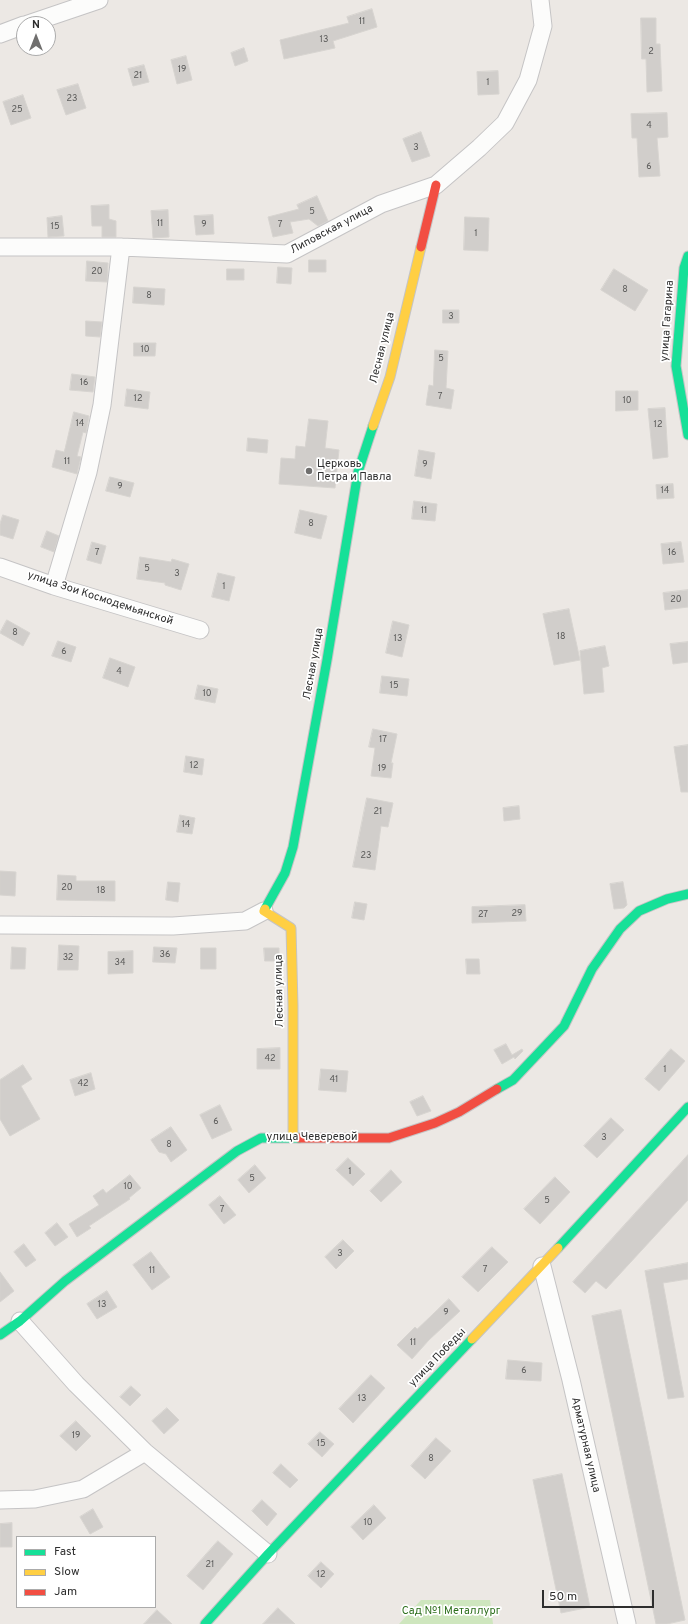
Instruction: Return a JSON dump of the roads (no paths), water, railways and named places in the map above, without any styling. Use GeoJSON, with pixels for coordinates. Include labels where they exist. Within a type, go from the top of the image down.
{"type":"FeatureCollection","features":[{"type":"Feature","properties":{"kind":"street"},"geometry":{"type":"LineString","coordinates":[[52,16],[99,0]]}},
{"type":"Feature","properties":{"kind":"street","name":"Липовская улица"},"geometry":{"type":"LineString","coordinates":[[0,247],[121,247],[286,254],[381,204],[436,185],[505,124],[528,80],[543,26],[540,0]]}},
{"type":"Feature","properties":{"kind":"street"},"geometry":{"type":"LineString","coordinates":[[0,34],[16,28]]}},
{"type":"Feature","properties":{"kind":"street","name":"Лесная улица"},"geometry":{"type":"LineString","coordinates":[[293,1137],[293,1006],[291,928],[264,911],[285,873],[293,847],[327,660],[358,472],[390,377],[436,185]]}},
{"type":"Feature","properties":{"kind":"street"},"geometry":{"type":"LineString","coordinates":[[54,586],[88,472],[102,405],[121,247]]}},
{"type":"Feature","properties":{"kind":"street","name":"улица Гагарина"},"geometry":{"type":"LineString","coordinates":[[688,256],[684,268],[676,366],[688,435]]}},
{"type":"Feature","properties":{"kind":"street","name":"улица Зои Космодемьянской"},"geometry":{"type":"LineString","coordinates":[[0,567],[54,586],[200,630]]}},
{"type":"Feature","properties":{"kind":"street","name":"улица Чеверевой"},"geometry":{"type":"LineString","coordinates":[[0,1335],[20,1321],[65,1281],[237,1151],[261,1138],[389,1138],[435,1123],[466,1108],[513,1080],[564,1026],[592,970],[620,930],[639,911],[667,899],[688,894]]}},
{"type":"Feature","properties":{"kind":"street"},"geometry":{"type":"LineString","coordinates":[[0,925],[173,926],[245,921],[264,911]]}},
{"type":"Feature","properties":{"kind":"street","name":"улица Победы"},"geometry":{"type":"LineString","coordinates":[[205,1624],[268,1554],[542,1266],[688,1107]]}},
{"type":"Feature","properties":{"kind":"street","name":"Арматурная улица"},"geometry":{"type":"LineString","coordinates":[[542,1266],[627,1624]]}},
{"type":"Feature","properties":{"kind":"street"},"geometry":{"type":"LineString","coordinates":[[20,1321],[76,1384],[145,1452],[268,1554]]}},
{"type":"Feature","properties":{"kind":"street"},"geometry":{"type":"LineString","coordinates":[[0,1500],[35,1499],[83,1489],[145,1452]]}},
{"type":"Feature","properties":{"kind":"place","name":"Церковь Петра и Павла"},"geometry":{"type":"Point","coordinates":[309,471]}},
{"type":"Feature","properties":{"kind":"park label","name":"Сад №1 Металлург"},"geometry":{"type":"Point","coordinates":[451,1612]}}]}
